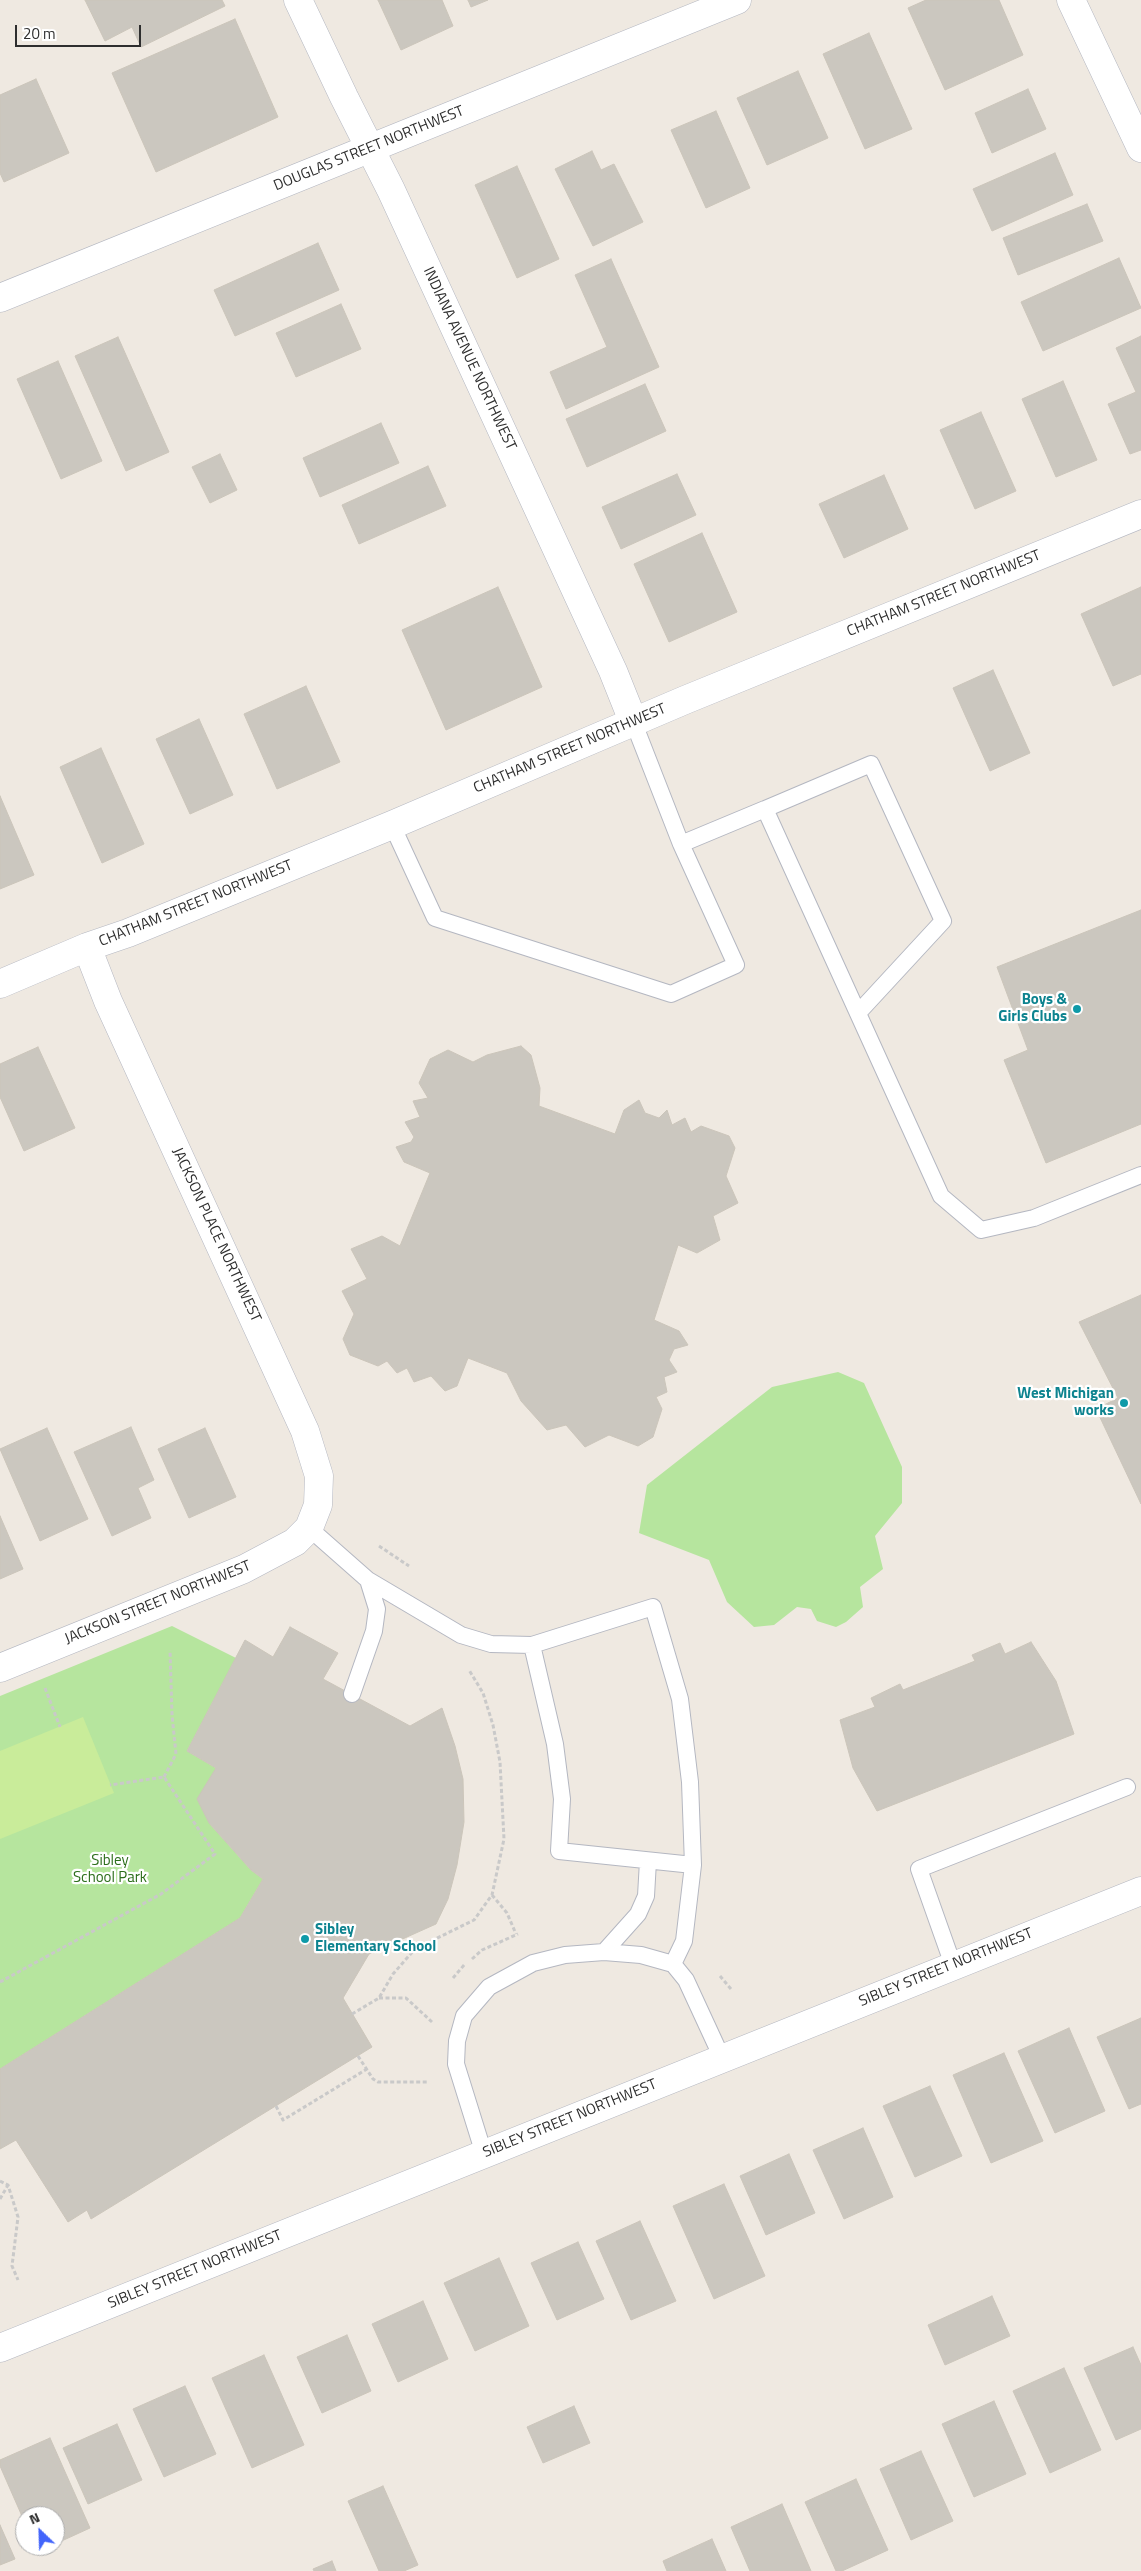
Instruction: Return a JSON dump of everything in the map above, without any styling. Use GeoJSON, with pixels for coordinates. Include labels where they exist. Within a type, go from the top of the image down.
{"type":"FeatureCollection","features":[{"type":"Feature","properties":{"kind":"street","name":"INDIANA AVENUE NORTHWEST"},"geometry":{"type":"LineString","coordinates":[[298,0],[370,149],[613,671],[633,721]]}},
{"type":"Feature","properties":{"kind":"street","name":"DOUGLAS STREET NORTHWEST"},"geometry":{"type":"LineString","coordinates":[[0,298],[737,0]]}},
{"type":"Feature","properties":{"kind":"street"},"geometry":{"type":"LineString","coordinates":[[1071,0],[1141,148]]}},
{"type":"Feature","properties":{"kind":"street","name":"CHATHAM STREET NORTHWEST"},"geometry":{"type":"LineString","coordinates":[[0,984],[87,946],[128,933],[392,825],[633,721],[1141,514]]}},
{"type":"Feature","properties":{"kind":"street","name":"JACKSON PLACE NORTHWEST"},"geometry":{"type":"LineString","coordinates":[[87,946],[108,1001],[306,1431],[319,1476],[318,1506],[309,1528]]}},
{"type":"Feature","properties":{"kind":"street","name":"JACKSON STREET NORTHWEST"},"geometry":{"type":"LineString","coordinates":[[0,1668],[244,1569],[295,1542],[309,1528]]}},
{"type":"Feature","properties":{"kind":"street","name":"SIBLEY STREET NORTHWEST"},"geometry":{"type":"LineString","coordinates":[[0,2348],[1141,1891]]}},
{"type":"Feature","properties":{"kind":"lane"},"geometry":{"type":"LineString","coordinates":[[392,825],[436,918],[670,994],[736,965],[681,844],[633,721]]}},
{"type":"Feature","properties":{"kind":"lane"},"geometry":{"type":"LineString","coordinates":[[681,844],[872,764],[943,921],[858,1013]]}},
{"type":"Feature","properties":{"kind":"lane"},"geometry":{"type":"LineString","coordinates":[[765,809],[941,1196],[980,1230],[1034,1218],[1141,1175]]}},
{"type":"Feature","properties":{"kind":"lane"},"geometry":{"type":"LineString","coordinates":[[309,1528],[368,1580],[461,1635],[491,1644],[532,1645],[652,1607],[680,1699],[690,1782],[693,1865],[684,1941],[673,1964]]}},
{"type":"Feature","properties":{"kind":"lane"},"geometry":{"type":"LineString","coordinates":[[352,1694],[374,1632],[377,1609],[368,1580]]}},
{"type":"Feature","properties":{"kind":"lane"},"geometry":{"type":"LineString","coordinates":[[532,1645],[555,1744],[562,1799],[559,1851],[693,1865]]}},
{"type":"Feature","properties":{"kind":"lane"},"geometry":{"type":"LineString","coordinates":[[954,1965],[919,1869],[1126,1787]]}},
{"type":"Feature","properties":{"kind":"lane"},"geometry":{"type":"LineString","coordinates":[[604,1952],[638,1914],[646,1896],[648,1861]]}},
{"type":"Feature","properties":{"kind":"lane"},"geometry":{"type":"LineString","coordinates":[[484,2154],[456,2064],[457,2040],[464,2016],[489,1987],[511,1973],[534,1963],[565,1955],[604,1952],[641,1955],[673,1964],[686,1980],[722,2058]]}},
{"type":"Feature","properties":{"kind":"path"},"geometry":{"type":"LineString","coordinates":[[164,1776],[176,1754],[172,1715],[170,1650]]}},
{"type":"Feature","properties":{"kind":"path"},"geometry":{"type":"LineString","coordinates":[[352,2014],[379,1998],[393,1974],[415,1949],[474,1920],[492,1895],[504,1839],[500,1762],[493,1725],[483,1693],[463,1665]]}},
{"type":"Feature","properties":{"kind":"path"},"geometry":{"type":"LineString","coordinates":[[49,1698],[60,1727]]}},
{"type":"Feature","properties":{"kind":"path"},"geometry":{"type":"LineString","coordinates":[[110,1785],[164,1776]]}},
{"type":"Feature","properties":{"kind":"path"},"geometry":{"type":"LineString","coordinates":[[0,1982],[161,1894],[214,1854],[164,1776]]}},
{"type":"Feature","properties":{"kind":"path"},"geometry":{"type":"LineString","coordinates":[[492,1895],[506,1913],[516,1934]]}},
{"type":"Feature","properties":{"kind":"path"},"geometry":{"type":"LineString","coordinates":[[379,1998],[406,1998],[432,2022]]}},
{"type":"Feature","properties":{"kind":"path"},"geometry":{"type":"LineString","coordinates":[[358,2056],[378,2082],[430,2082]]}},
{"type":"Feature","properties":{"kind":"path"},"geometry":{"type":"LineString","coordinates":[[276,2106],[283,2120],[367,2069]]}},
{"type":"Feature","properties":{"kind":"path"},"geometry":{"type":"LineString","coordinates":[[0,2181],[8,2185],[18,2216],[12,2266],[18,2280]]}},
{"type":"Feature","properties":{"kind":"path"},"geometry":{"type":"LineString","coordinates":[[0,2199],[8,2185]]}},
{"type":"Feature","properties":{"kind":"green space"},"geometry":{"type":"Polygon","coordinates":[[[838,1372],[864,1383],[902,1467],[902,1503],[875,1536],[883,1569],[860,1587],[863,1607],[846,1622],[836,1627],[817,1621],[811,1609],[797,1607],[774,1625],[754,1627],[727,1602],[709,1560],[639,1533],[647,1485],[772,1387],[838,1372]]]}},
{"type":"Feature","properties":{"kind":"green space","name":"Sibley School Park"},"geometry":{"type":"Polygon","coordinates":[[[172,1626],[236,1658],[187,1751],[216,1768],[209,1823],[251,1870],[263,1879],[240,1918],[0,2069],[0,1696],[172,1626]]]}},
{"type":"Feature","properties":{"kind":"green space"},"geometry":{"type":"Polygon","coordinates":[[[83,1717],[114,1793],[0,1839],[0,1751],[83,1717]]]}},
{"type":"Feature","properties":{"kind":"building"},"geometry":{"type":"Polygon","coordinates":[[[85,0],[222,0],[225,6],[141,47],[132,27],[105,41],[85,0]]]}},
{"type":"Feature","properties":{"kind":"building"},"geometry":{"type":"Polygon","coordinates":[[[378,0],[442,0],[453,26],[401,50],[378,0]]]}},
{"type":"Feature","properties":{"kind":"building"},"geometry":{"type":"Polygon","coordinates":[[[468,0],[488,0],[471,7],[468,0]]]}},
{"type":"Feature","properties":{"kind":"building"},"geometry":{"type":"Polygon","coordinates":[[[926,0],[999,0],[1023,55],[945,90],[908,8],[926,0]]]}},
{"type":"Feature","properties":{"kind":"building"},"geometry":{"type":"Polygon","coordinates":[[[235,19],[278,117],[156,172],[112,73],[235,19]]]}},
{"type":"Feature","properties":{"kind":"building"},"geometry":{"type":"Polygon","coordinates":[[[869,33],[912,129],[865,149],[823,54],[869,33]]]}},
{"type":"Feature","properties":{"kind":"building"},"geometry":{"type":"Polygon","coordinates":[[[798,71],[828,138],[767,165],[737,98],[798,71]]]}},
{"type":"Feature","properties":{"kind":"building"},"geometry":{"type":"Polygon","coordinates":[[[36,79],[69,153],[4,182],[0,173],[0,95],[36,79]]]}},
{"type":"Feature","properties":{"kind":"building"},"geometry":{"type":"Polygon","coordinates":[[[1028,89],[1046,129],[992,153],[975,113],[1028,89]]]}},
{"type":"Feature","properties":{"kind":"building"},"geometry":{"type":"Polygon","coordinates":[[[716,111],[750,188],[706,208],[671,130],[716,111]]]}},
{"type":"Feature","properties":{"kind":"building"},"geometry":{"type":"Polygon","coordinates":[[[592,151],[601,170],[614,164],[643,222],[593,246],[555,169],[592,151]]]}},
{"type":"Feature","properties":{"kind":"building"},"geometry":{"type":"Polygon","coordinates":[[[1055,153],[1073,195],[992,231],[973,189],[1055,153]]]}},
{"type":"Feature","properties":{"kind":"building"},"geometry":{"type":"Polygon","coordinates":[[[517,166],[559,259],[517,278],[475,185],[517,166]]]}},
{"type":"Feature","properties":{"kind":"building"},"geometry":{"type":"Polygon","coordinates":[[[1087,204],[1103,241],[1018,275],[1003,238],[1087,204]]]}},
{"type":"Feature","properties":{"kind":"building"},"geometry":{"type":"Polygon","coordinates":[[[318,243],[339,290],[235,336],[214,290],[318,243]]]}},
{"type":"Feature","properties":{"kind":"building"},"geometry":{"type":"Polygon","coordinates":[[[1119,258],[1141,308],[1043,351],[1021,302],[1119,258]]]}},
{"type":"Feature","properties":{"kind":"building"},"geometry":{"type":"Polygon","coordinates":[[[611,259],[659,367],[566,409],[550,372],[607,347],[575,275],[611,259]]]}},
{"type":"Feature","properties":{"kind":"building"},"geometry":{"type":"Polygon","coordinates":[[[341,304],[361,349],[296,377],[276,333],[341,304]]]}},
{"type":"Feature","properties":{"kind":"building"},"geometry":{"type":"Polygon","coordinates":[[[1141,336],[1141,450],[1130,454],[1108,404],[1136,392],[1116,348],[1141,336]]]}},
{"type":"Feature","properties":{"kind":"building"},"geometry":{"type":"Polygon","coordinates":[[[118,337],[169,452],[126,471],[75,356],[118,337]]]}},
{"type":"Feature","properties":{"kind":"building"},"geometry":{"type":"Polygon","coordinates":[[[58,361],[102,461],[61,479],[17,379],[58,361]]]}},
{"type":"Feature","properties":{"kind":"building"},"geometry":{"type":"Polygon","coordinates":[[[1063,381],[1097,460],[1056,477],[1022,399],[1063,381]]]}},
{"type":"Feature","properties":{"kind":"building"},"geometry":{"type":"Polygon","coordinates":[[[645,384],[666,431],[587,467],[566,419],[645,384]]]}},
{"type":"Feature","properties":{"kind":"building"},"geometry":{"type":"Polygon","coordinates":[[[981,412],[1016,491],[975,509],[940,430],[981,412]]]}},
{"type":"Feature","properties":{"kind":"building"},"geometry":{"type":"Polygon","coordinates":[[[381,423],[399,463],[320,497],[303,458],[381,423]]]}},
{"type":"Feature","properties":{"kind":"building"},"geometry":{"type":"Polygon","coordinates":[[[220,454],[237,490],[210,503],[192,467],[220,454]]]}},
{"type":"Feature","properties":{"kind":"building"},"geometry":{"type":"Polygon","coordinates":[[[428,466],[446,506],[359,544],[342,505],[428,466]]]}},
{"type":"Feature","properties":{"kind":"building"},"geometry":{"type":"Polygon","coordinates":[[[677,474],[696,515],[621,549],[602,507],[677,474]]]}},
{"type":"Feature","properties":{"kind":"building"},"geometry":{"type":"Polygon","coordinates":[[[884,475],[908,529],[844,558],[819,504],[884,475]]]}},
{"type":"Feature","properties":{"kind":"building"},"geometry":{"type":"Polygon","coordinates":[[[702,533],[737,612],[669,642],[634,564],[702,533]]]}},
{"type":"Feature","properties":{"kind":"building"},"geometry":{"type":"Polygon","coordinates":[[[498,587],[542,687],[446,730],[402,630],[498,587]]]}},
{"type":"Feature","properties":{"kind":"building"},"geometry":{"type":"Polygon","coordinates":[[[1141,587],[1141,674],[1113,686],[1081,614],[1141,587]]]}},
{"type":"Feature","properties":{"kind":"building"},"geometry":{"type":"Polygon","coordinates":[[[993,670],[1030,753],[990,771],[953,688],[993,670]]]}},
{"type":"Feature","properties":{"kind":"building"},"geometry":{"type":"Polygon","coordinates":[[[306,686],[340,762],[277,789],[244,714],[306,686]]]}},
{"type":"Feature","properties":{"kind":"building"},"geometry":{"type":"Polygon","coordinates":[[[199,719],[233,795],[190,814],[156,739],[199,719]]]}},
{"type":"Feature","properties":{"kind":"building"},"geometry":{"type":"Polygon","coordinates":[[[101,748],[144,844],[102,863],[60,767],[101,748]]]}},
{"type":"Feature","properties":{"kind":"building"},"geometry":{"type":"Polygon","coordinates":[[[0,796],[34,875],[0,889],[0,796]]]}},
{"type":"Feature","properties":{"kind":"building","name":"Boys & Girls Clubs"},"geometry":{"type":"Polygon","coordinates":[[[1141,910],[1141,1124],[1046,1163],[1004,1060],[1028,1050],[997,967],[1141,910]]]}},
{"type":"Feature","properties":{"kind":"building"},"geometry":{"type":"Polygon","coordinates":[[[521,1046],[531,1055],[540,1088],[539,1106],[615,1134],[624,1110],[639,1100],[645,1113],[659,1118],[667,1110],[672,1125],[685,1118],[691,1132],[701,1126],[729,1136],[735,1148],[726,1176],[738,1203],[713,1216],[720,1240],[697,1253],[678,1245],[654,1320],[679,1331],[688,1345],[674,1349],[669,1360],[677,1372],[664,1377],[667,1392],[656,1397],[662,1409],[653,1437],[638,1446],[609,1435],[585,1447],[566,1425],[547,1430],[521,1401],[507,1373],[468,1358],[457,1386],[445,1391],[431,1376],[414,1382],[407,1368],[397,1373],[387,1361],[378,1366],[350,1355],[343,1339],[354,1314],[342,1291],[367,1279],[351,1249],[382,1236],[400,1246],[430,1173],[404,1162],[396,1147],[411,1142],[414,1137],[405,1122],[420,1117],[413,1101],[428,1098],[419,1083],[430,1059],[448,1050],[473,1062],[487,1055],[521,1046]]]}},
{"type":"Feature","properties":{"kind":"building"},"geometry":{"type":"Polygon","coordinates":[[[38,1047],[75,1128],[24,1151],[0,1097],[0,1064],[38,1047]]]}},
{"type":"Feature","properties":{"kind":"building","name":"West Michigan works"},"geometry":{"type":"Polygon","coordinates":[[[1141,1295],[1141,1504],[1096,1409],[1118,1398],[1079,1322],[1141,1295]]]}},
{"type":"Feature","properties":{"kind":"building"},"geometry":{"type":"Polygon","coordinates":[[[131,1427],[154,1480],[138,1488],[151,1518],[112,1536],[74,1452],[131,1427]]]}},
{"type":"Feature","properties":{"kind":"building"},"geometry":{"type":"Polygon","coordinates":[[[47,1428],[88,1519],[40,1541],[0,1449],[47,1428]]]}},
{"type":"Feature","properties":{"kind":"building"},"geometry":{"type":"Polygon","coordinates":[[[205,1428],[236,1497],[189,1518],[158,1449],[205,1428]]]}},
{"type":"Feature","properties":{"kind":"building"},"geometry":{"type":"Polygon","coordinates":[[[0,1516],[23,1569],[0,1579],[0,1516]]]}},
{"type":"Feature","properties":{"kind":"building","name":"Sibley Elementary School"},"geometry":{"type":"Polygon","coordinates":[[[290,1627],[338,1653],[323,1679],[410,1726],[442,1708],[455,1746],[463,1779],[464,1822],[457,1865],[448,1899],[436,1924],[369,1954],[343,1998],[372,2047],[91,2219],[87,2210],[68,2222],[16,2140],[0,2149],[0,2069],[240,1918],[263,1879],[251,1870],[209,1823],[197,1799],[216,1768],[187,1751],[245,1640],[273,1657],[290,1627]]]}},
{"type":"Feature","properties":{"kind":"building"},"geometry":{"type":"Polygon","coordinates":[[[1031,1642],[1056,1681],[1074,1734],[877,1811],[853,1768],[840,1720],[875,1707],[871,1698],[900,1684],[903,1690],[975,1661],[972,1655],[1000,1643],[1005,1654],[1031,1642]]]}},
{"type":"Feature","properties":{"kind":"building"},"geometry":{"type":"Polygon","coordinates":[[[1141,2018],[1141,2104],[1129,2109],[1097,2037],[1141,2018]]]}},
{"type":"Feature","properties":{"kind":"building"},"geometry":{"type":"Polygon","coordinates":[[[1069,2028],[1105,2111],[1055,2133],[1018,2051],[1069,2028]]]}},
{"type":"Feature","properties":{"kind":"building"},"geometry":{"type":"Polygon","coordinates":[[[1004,2053],[1043,2141],[991,2163],[953,2075],[1004,2053]]]}},
{"type":"Feature","properties":{"kind":"building"},"geometry":{"type":"Polygon","coordinates":[[[930,2086],[962,2156],[915,2177],[883,2106],[930,2086]]]}},
{"type":"Feature","properties":{"kind":"building"},"geometry":{"type":"Polygon","coordinates":[[[863,2128],[893,2197],[844,2219],[813,2150],[863,2128]]]}},
{"type":"Feature","properties":{"kind":"building"},"geometry":{"type":"Polygon","coordinates":[[[789,2154],[815,2213],[766,2235],[740,2176],[789,2154]]]}},
{"type":"Feature","properties":{"kind":"building"},"geometry":{"type":"Polygon","coordinates":[[[724,2184],[765,2276],[714,2299],[673,2206],[724,2184]]]}},
{"type":"Feature","properties":{"kind":"building"},"geometry":{"type":"Polygon","coordinates":[[[640,2221],[676,2301],[631,2320],[596,2241],[640,2221]]]}},
{"type":"Feature","properties":{"kind":"building"},"geometry":{"type":"Polygon","coordinates":[[[578,2242],[604,2299],[557,2320],[531,2263],[578,2242]]]}},
{"type":"Feature","properties":{"kind":"building"},"geometry":{"type":"Polygon","coordinates":[[[499,2258],[529,2326],[475,2351],[444,2283],[499,2258]]]}},
{"type":"Feature","properties":{"kind":"building"},"geometry":{"type":"Polygon","coordinates":[[[992,2296],[1010,2336],[945,2365],[928,2325],[992,2296]]]}},
{"type":"Feature","properties":{"kind":"building"},"geometry":{"type":"Polygon","coordinates":[[[423,2301],[448,2359],[398,2382],[372,2324],[423,2301]]]}},
{"type":"Feature","properties":{"kind":"building"},"geometry":{"type":"Polygon","coordinates":[[[347,2335],[371,2391],[322,2413],[297,2357],[347,2335]]]}},
{"type":"Feature","properties":{"kind":"building"},"geometry":{"type":"Polygon","coordinates":[[[1133,2347],[1141,2365],[1141,2429],[1116,2440],[1084,2368],[1133,2347]]]}},
{"type":"Feature","properties":{"kind":"building"},"geometry":{"type":"Polygon","coordinates":[[[264,2355],[304,2445],[252,2468],[212,2378],[264,2355]]]}},
{"type":"Feature","properties":{"kind":"building"},"geometry":{"type":"Polygon","coordinates":[[[1064,2368],[1101,2450],[1050,2473],[1013,2391],[1064,2368]]]}},
{"type":"Feature","properties":{"kind":"building"},"geometry":{"type":"Polygon","coordinates":[[[185,2386],[216,2454],[164,2477],[133,2409],[185,2386]]]}},
{"type":"Feature","properties":{"kind":"building"},"geometry":{"type":"Polygon","coordinates":[[[994,2401],[1026,2474],[974,2497],[942,2424],[994,2401]]]}},
{"type":"Feature","properties":{"kind":"building"},"geometry":{"type":"Polygon","coordinates":[[[574,2406],[590,2443],[543,2463],[527,2427],[574,2406]]]}},
{"type":"Feature","properties":{"kind":"building"},"geometry":{"type":"Polygon","coordinates":[[[117,2424],[142,2480],[88,2504],[63,2448],[117,2424]]]}},
{"type":"Feature","properties":{"kind":"building"},"geometry":{"type":"Polygon","coordinates":[[[50,2438],[90,2528],[65,2539],[65,2506],[18,2506],[0,2466],[0,2460],[50,2438]]]}},
{"type":"Feature","properties":{"kind":"building"},"geometry":{"type":"Polygon","coordinates":[[[921,2451],[953,2521],[911,2540],[880,2469],[921,2451]]]}},
{"type":"Feature","properties":{"kind":"building"},"geometry":{"type":"Polygon","coordinates":[[[856,2479],[888,2550],[842,2571],[836,2571],[805,2502],[856,2479]]]}},
{"type":"Feature","properties":{"kind":"building"},"geometry":{"type":"Polygon","coordinates":[[[383,2486],[418,2565],[404,2571],[379,2571],[348,2501],[383,2486]]]}},
{"type":"Feature","properties":{"kind":"building"},"geometry":{"type":"Polygon","coordinates":[[[782,2504],[811,2571],[750,2571],[731,2527],[782,2504]]]}},
{"type":"Feature","properties":{"kind":"building"},"geometry":{"type":"Polygon","coordinates":[[[0,2525],[15,2559],[0,2565],[0,2525]]]}},
{"type":"Feature","properties":{"kind":"building"},"geometry":{"type":"Polygon","coordinates":[[[712,2539],[726,2571],[667,2571],[663,2561],[712,2539]]]}},
{"type":"Feature","properties":{"kind":"building"},"geometry":{"type":"Polygon","coordinates":[[[332,2561],[336,2571],[314,2571],[313,2569],[332,2561]]]}},
{"type":"Feature","properties":{"kind":"place","name":"Boys & Girls Clubs"},"geometry":{"type":"Point","coordinates":[1077,1009]}},
{"type":"Feature","properties":{"kind":"place","name":"West Michigan works"},"geometry":{"type":"Point","coordinates":[1124,1403]}},
{"type":"Feature","properties":{"kind":"place","name":"Sibley Elementary School"},"geometry":{"type":"Point","coordinates":[305,1939]}}]}
